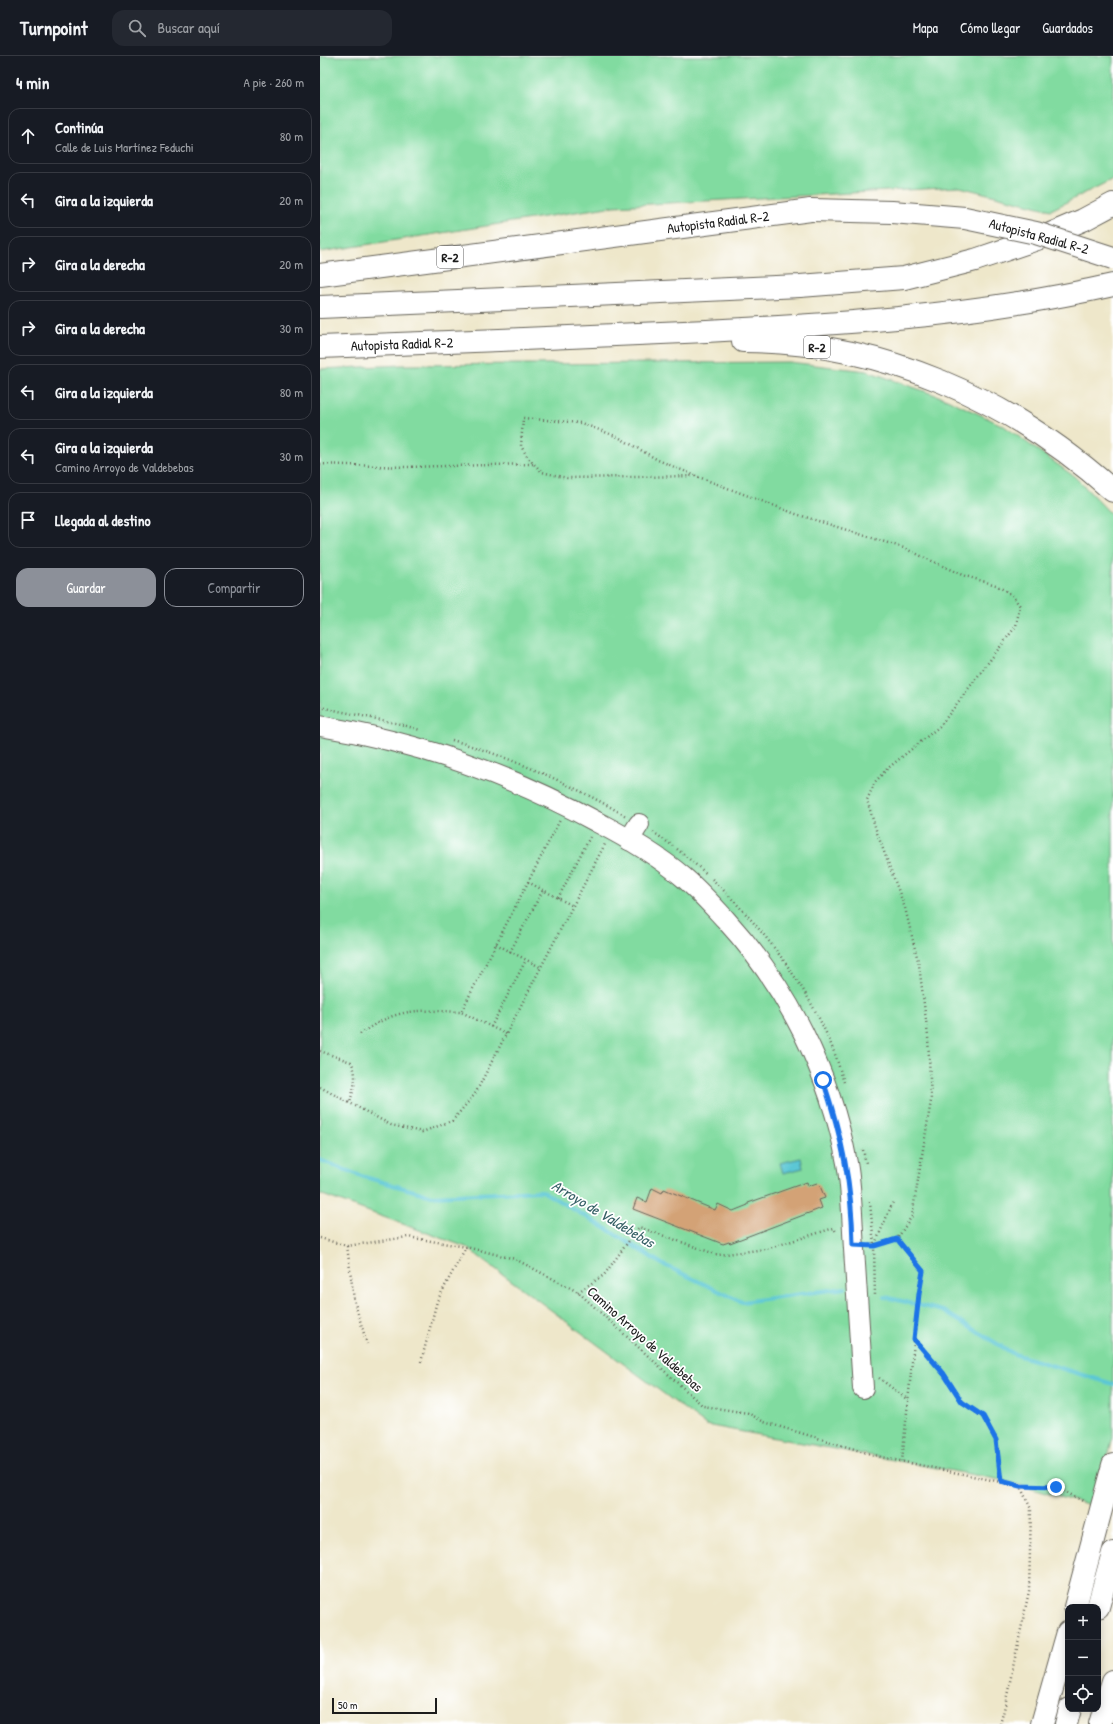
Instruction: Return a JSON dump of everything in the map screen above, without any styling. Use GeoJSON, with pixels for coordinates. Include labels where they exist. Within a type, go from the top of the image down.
{"type":"FeatureCollection","features":[{"type":"Feature","properties":{"kind":"highway"},"geometry":{"type":"LineString","coordinates":[[320,307],[800,286],[904,278],[975,260],[1043,237],[1083,220],[1113,204]]}},
{"type":"Feature","properties":{"kind":"highway","name":"Autopista Radial R-2"},"geometry":{"type":"LineString","coordinates":[[320,274],[811,210],[892,212],[965,218],[1036,233],[1113,258]]}},
{"type":"Feature","properties":{"kind":"highway","name":"Autopista Radial R-2"},"geometry":{"type":"LineString","coordinates":[[320,347],[485,341],[749,328],[953,313],[1026,302],[1113,285]]}},
{"type":"Feature","properties":{"kind":"highway","name":"Autopista Radial R-2"},"geometry":{"type":"LineString","coordinates":[[485,341],[502,348],[760,341],[805,344],[846,352],[894,364],[943,381],[988,402],[1037,431],[1071,455],[1113,491]]}},
{"type":"Feature","properties":{"kind":"highway"},"geometry":{"type":"LineString","coordinates":[[1076,1604],[1113,1465]]}},
{"type":"Feature","properties":{"kind":"highway"},"geometry":{"type":"LineString","coordinates":[[1099,1604],[1113,1553]]}},
{"type":"Feature","properties":{"kind":"highway"},"geometry":{"type":"LineString","coordinates":[[1042,1724],[1066,1640]]}},
{"type":"Feature","properties":{"kind":"highway"},"geometry":{"type":"LineString","coordinates":[[1100,1724],[1113,1681]]}},
{"type":"Feature","properties":{"kind":"highway"},"geometry":{"type":"LineString","coordinates":[[1066,1724],[1069,1712]]}},
{"type":"Feature","properties":{"kind":"street"},"geometry":{"type":"LineString","coordinates":[[320,726],[395,742],[474,766],[554,799],[605,826],[634,832],[683,876],[750,946],[790,1006],[815,1054],[832,1107],[846,1162],[852,1207],[853,1245],[870,1383]]}},
{"type":"Feature","properties":{"kind":"path"},"geometry":{"type":"LineString","coordinates":[[578,1292],[604,1275],[639,1227],[718,1256],[766,1249],[834,1228],[842,1245],[874,1246],[897,1239],[912,1216],[930,1101],[928,1036],[919,965],[906,908],[877,833],[867,800],[875,782],[887,769],[940,726],[1016,626],[1020,606],[1012,595],[996,585],[962,575],[904,548],[796,514],[696,476],[658,460],[618,437],[581,423],[523,418],[521,446],[528,458],[542,472],[567,478],[696,476]]}},
{"type":"Feature","properties":{"kind":"path"},"geometry":{"type":"LineString","coordinates":[[320,464],[405,467],[534,464]]}},
{"type":"Feature","properties":{"kind":"path"},"geometry":{"type":"LineString","coordinates":[[461,1012],[568,806]]}},
{"type":"Feature","properties":{"kind":"path"},"geometry":{"type":"LineString","coordinates":[[558,898],[605,826]]}},
{"type":"Feature","properties":{"kind":"path"},"geometry":{"type":"LineString","coordinates":[[320,1087],[391,1125],[422,1132],[452,1121],[475,1094],[573,906],[605,826]]}},
{"type":"Feature","properties":{"kind":"path"},"geometry":{"type":"LineString","coordinates":[[528,882],[573,906]]}},
{"type":"Feature","properties":{"kind":"path"},"geometry":{"type":"LineString","coordinates":[[510,952],[543,890]]}},
{"type":"Feature","properties":{"kind":"path"},"geometry":{"type":"LineString","coordinates":[[496,944],[540,967]]}},
{"type":"Feature","properties":{"kind":"path"},"geometry":{"type":"LineString","coordinates":[[491,1027],[526,960]]}},
{"type":"Feature","properties":{"kind":"path"},"geometry":{"type":"LineString","coordinates":[[360,1034],[377,1022],[396,1014],[421,1010],[461,1012],[506,1034]]}},
{"type":"Feature","properties":{"kind":"path"},"geometry":{"type":"LineString","coordinates":[[320,1051],[351,1062],[356,1070],[350,1103]]}},
{"type":"Feature","properties":{"kind":"path"},"geometry":{"type":"LineString","coordinates":[[874,1246],[893,1202]]}},
{"type":"Feature","properties":{"kind":"path","name":"Camino Arroyo de Valdebebas"},"geometry":{"type":"LineString","coordinates":[[320,1238],[347,1246],[408,1237],[466,1247],[515,1259],[578,1292],[703,1406],[748,1413],[764,1422],[881,1457],[1020,1486],[1056,1487],[1088,1504]]}},
{"type":"Feature","properties":{"kind":"path"},"geometry":{"type":"LineString","coordinates":[[897,1239],[923,1271],[914,1339],[902,1461]]}},
{"type":"Feature","properties":{"kind":"path"},"geometry":{"type":"LineString","coordinates":[[347,1246],[354,1300],[368,1344]]}},
{"type":"Feature","properties":{"kind":"path"},"geometry":{"type":"LineString","coordinates":[[421,1362],[437,1301],[466,1247]]}},
{"type":"Feature","properties":{"kind":"path"},"geometry":{"type":"LineString","coordinates":[[914,1339],[944,1374],[962,1402],[983,1416],[996,1440],[1001,1481]]}},
{"type":"Feature","properties":{"kind":"path"},"geometry":{"type":"LineString","coordinates":[[870,1383],[908,1400]]}},
{"type":"Feature","properties":{"kind":"path"},"geometry":{"type":"LineString","coordinates":[[1000,1724],[1029,1591],[1031,1509],[1020,1486]]}},
{"type":"Feature","properties":{"kind":"green space"},"geometry":{"type":"Polygon","coordinates":[[[320,56],[1113,56],[1113,179],[1051,210],[960,187],[614,206],[320,252],[320,56]]]}},
{"type":"Feature","properties":{"kind":"green space"},"geometry":{"type":"Polygon","coordinates":[[[789,362],[867,371],[947,399],[1004,426],[1075,477],[1113,516],[1113,1437],[1094,1507],[1001,1480],[706,1425],[466,1247],[320,1194],[320,369],[403,365],[789,362]]]}},
{"type":"Feature","properties":{"kind":"water"},"geometry":{"type":"Polygon","coordinates":[[[801,1158],[803,1168],[783,1173],[780,1163],[801,1158]]]}},
{"type":"Feature","properties":{"kind":"building"},"geometry":{"type":"Polygon","coordinates":[[[807,1182],[808,1186],[817,1183],[820,1186],[825,1198],[819,1200],[822,1208],[730,1243],[723,1244],[633,1209],[637,1198],[647,1202],[652,1188],[662,1193],[664,1189],[715,1210],[718,1204],[733,1211],[748,1205],[748,1203],[807,1182]]]}},
{"type":"Feature","properties":{"kind":"waterway","name":"Arroyo de Valdebebas"},"geometry":{"type":"LineString","coordinates":[[320,1160],[361,1176],[432,1196],[542,1191],[607,1229],[662,1264],[742,1302],[845,1288]]}},
{"type":"Feature","properties":{"kind":"waterway","name":"Arroyo de Valdebebas"},"geometry":{"type":"LineString","coordinates":[[885,1297],[943,1311],[1014,1354],[1113,1384]]}},
{"type":"Feature","properties":{"kind":"route"},"geometry":{"type":"LineString","coordinates":[[823,1080],[832,1107],[846,1162],[852,1207],[853,1245],[874,1246],[897,1239],[923,1271],[914,1339],[944,1374],[962,1402],[983,1416],[996,1440],[1001,1481],[1020,1486],[1056,1487]]}}]}
